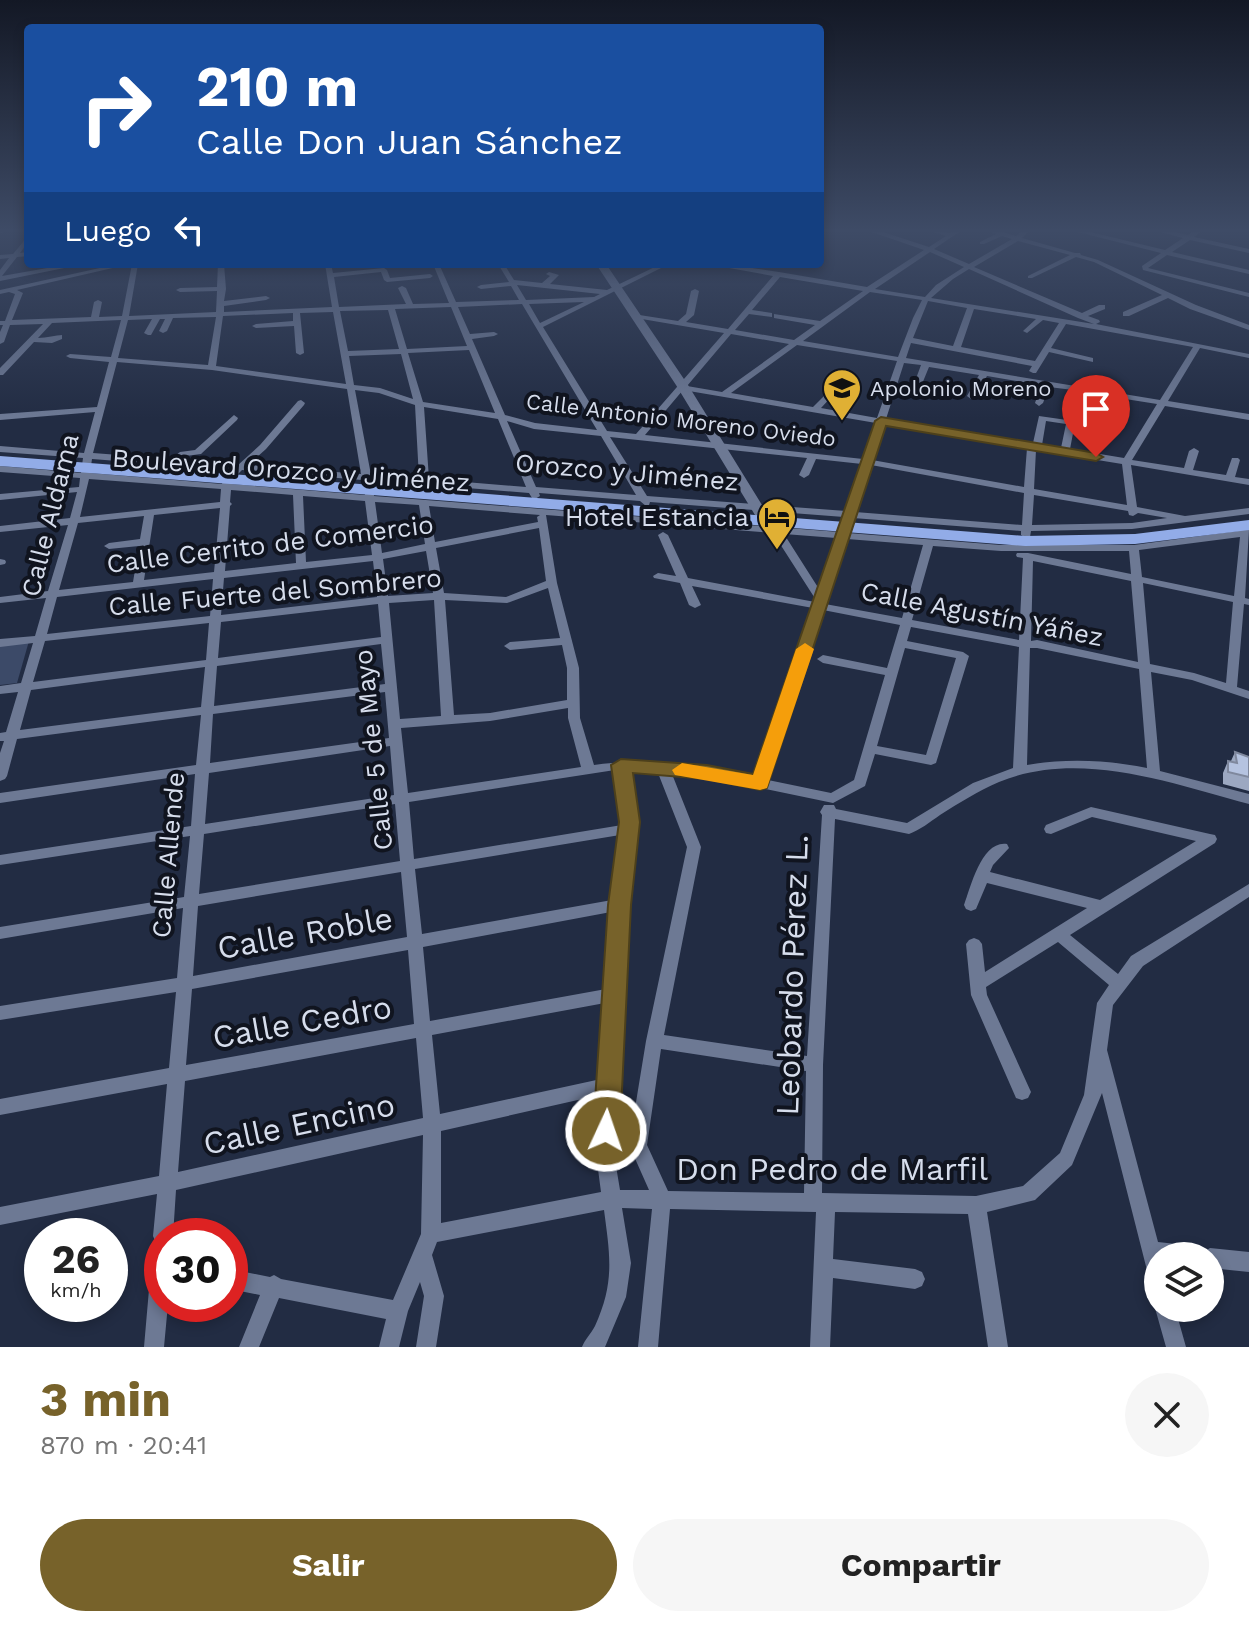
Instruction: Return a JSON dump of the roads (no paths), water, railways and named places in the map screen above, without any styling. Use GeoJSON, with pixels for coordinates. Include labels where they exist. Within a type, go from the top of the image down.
{"type":"FeatureCollection","features":[{"type":"Feature","properties":{"kind":"highway","name":"Orozco y Jiménez"},"geometry":{"type":"LineString","coordinates":[[0,455],[87,466]]}},
{"type":"Feature","properties":{"kind":"highway","name":"Orozco y Jiménez"},"geometry":{"type":"LineString","coordinates":[[0,461],[424,491],[538,505]]}},
{"type":"Feature","properties":{"kind":"highway","name":"Orozco y Jiménez"},"geometry":{"type":"LineString","coordinates":[[368,487],[538,505],[652,510],[1025,541],[1135,539],[1243,526]]}},
{"type":"Feature","properties":{"kind":"highway","name":"Orozco y Jiménez"},"geometry":{"type":"LineString","coordinates":[[847,525],[1133,540],[1243,526]]}},
{"type":"Feature","properties":{"kind":"street"},"geometry":{"type":"LineString","coordinates":[[0,342],[4,323],[18,293]]}},
{"type":"Feature","properties":{"kind":"street","name":"Calle Aldama"},"geometry":{"type":"LineString","coordinates":[[0,776],[5,737],[27,686],[83,489],[99,409],[130,293]]}},
{"type":"Feature","properties":{"kind":"street"},"geometry":{"type":"LineString","coordinates":[[191,293],[221,301]]}},
{"type":"Feature","properties":{"kind":"street"},"geometry":{"type":"LineString","coordinates":[[212,368],[221,293]]}},
{"type":"Feature","properties":{"kind":"street","name":"Calle 5 de Mayo"},"geometry":{"type":"LineString","coordinates":[[333,293],[378,557],[426,1030],[432,1125],[431,1234],[398,1311],[389,1347]]}},
{"type":"Feature","properties":{"kind":"street"},"geometry":{"type":"LineString","coordinates":[[404,293],[410,306]]}},
{"type":"Feature","properties":{"kind":"street"},"geometry":{"type":"LineString","coordinates":[[449,293],[504,417],[538,505],[552,583],[567,641],[574,718],[588,768]]}},
{"type":"Feature","properties":{"kind":"street"},"geometry":{"type":"LineString","coordinates":[[518,293],[602,435],[652,510]]}},
{"type":"Feature","properties":{"kind":"street"},"geometry":{"type":"LineString","coordinates":[[538,327],[607,293]]}},
{"type":"Feature","properties":{"kind":"street"},"geometry":{"type":"LineString","coordinates":[[616,293],[636,316],[683,386],[821,603]]}},
{"type":"Feature","properties":{"kind":"street"},"geometry":{"type":"LineString","coordinates":[[679,324],[690,315],[695,293]]}},
{"type":"Feature","properties":{"kind":"street"},"geometry":{"type":"LineString","coordinates":[[638,438],[763,293]]}},
{"type":"Feature","properties":{"kind":"street"},"geometry":{"type":"LineString","coordinates":[[723,395],[865,293]]}},
{"type":"Feature","properties":{"kind":"street"},"geometry":{"type":"LineString","coordinates":[[898,293],[1096,325],[1249,356]]}},
{"type":"Feature","properties":{"kind":"street"},"geometry":{"type":"LineString","coordinates":[[760,783],[901,360],[927,298],[934,293]]}},
{"type":"Feature","properties":{"kind":"street"},"geometry":{"type":"LineString","coordinates":[[1028,293],[1096,325]]}},
{"type":"Feature","properties":{"kind":"street"},"geometry":{"type":"LineString","coordinates":[[1164,293],[1249,328]]}},
{"type":"Feature","properties":{"kind":"street"},"geometry":{"type":"LineString","coordinates":[[1126,314],[1169,295]]}},
{"type":"Feature","properties":{"kind":"street"},"geometry":{"type":"LineString","coordinates":[[201,297],[296,310],[594,299]]}},
{"type":"Feature","properties":{"kind":"street"},"geometry":{"type":"LineString","coordinates":[[4,323],[170,316],[221,301],[266,298]]}},
{"type":"Feature","properties":{"kind":"street"},"geometry":{"type":"LineString","coordinates":[[95,318],[98,302]]}},
{"type":"Feature","properties":{"kind":"street"},"geometry":{"type":"LineString","coordinates":[[956,350],[971,306]]}},
{"type":"Feature","properties":{"kind":"street"},"geometry":{"type":"LineString","coordinates":[[391,307],[419,404],[424,491],[439,596],[448,720]]}},
{"type":"Feature","properties":{"kind":"street"},"geometry":{"type":"LineString","coordinates":[[1081,316],[1102,307]]}},
{"type":"Feature","properties":{"kind":"street"},"geometry":{"type":"LineString","coordinates":[[296,310],[300,353]]}},
{"type":"Feature","properties":{"kind":"street"},"geometry":{"type":"LineString","coordinates":[[747,311],[823,324]]}},
{"type":"Feature","properties":{"kind":"street"},"geometry":{"type":"LineString","coordinates":[[148,333],[158,316]]}},
{"type":"Feature","properties":{"kind":"street"},"geometry":{"type":"LineString","coordinates":[[163,331],[170,316]]}},
{"type":"Feature","properties":{"kind":"street"},"geometry":{"type":"LineString","coordinates":[[636,316],[1249,417]]}},
{"type":"Feature","properties":{"kind":"street"},"geometry":{"type":"LineString","coordinates":[[1027,331],[1041,318]]}},
{"type":"Feature","properties":{"kind":"street"},"geometry":{"type":"LineString","coordinates":[[0,373],[51,320]]}},
{"type":"Feature","properties":{"kind":"street"},"geometry":{"type":"LineString","coordinates":[[1028,381],[1063,322]]}},
{"type":"Feature","properties":{"kind":"street"},"geometry":{"type":"LineString","coordinates":[[256,326],[297,323]]}},
{"type":"Feature","properties":{"kind":"street"},"geometry":{"type":"LineString","coordinates":[[33,340],[54,341],[59,337]]}},
{"type":"Feature","properties":{"kind":"street"},"geometry":{"type":"LineString","coordinates":[[344,354],[405,351],[494,337]]}},
{"type":"Feature","properties":{"kind":"street"},"geometry":{"type":"LineString","coordinates":[[909,340],[1037,364]]}},
{"type":"Feature","properties":{"kind":"street"},"geometry":{"type":"LineString","coordinates":[[1154,775],[1133,540],[1133,509],[1126,462],[1198,345]]}},
{"type":"Feature","properties":{"kind":"street"},"geometry":{"type":"LineString","coordinates":[[1046,349],[1090,360]]}},
{"type":"Feature","properties":{"kind":"street","name":"Calle Antonio Moreno Oviedo"},"geometry":{"type":"LineString","coordinates":[[70,356],[212,368],[380,391],[419,404],[504,417],[534,426],[868,462],[1192,520]]}},
{"type":"Feature","properties":{"kind":"street"},"geometry":{"type":"LineString","coordinates":[[918,384],[926,364]]}},
{"type":"Feature","properties":{"kind":"street"},"geometry":{"type":"LineString","coordinates":[[971,396],[984,374]]}},
{"type":"Feature","properties":{"kind":"street"},"geometry":{"type":"LineString","coordinates":[[815,410],[824,397],[837,388],[854,384]]}},
{"type":"Feature","properties":{"kind":"street"},"geometry":{"type":"LineString","coordinates":[[1039,403],[1046,384]]}},
{"type":"Feature","properties":{"kind":"street"},"geometry":{"type":"LineString","coordinates":[[683,386],[1249,482]]}},
{"type":"Feature","properties":{"kind":"street"},"geometry":{"type":"LineString","coordinates":[[1065,452],[1077,389]]}},
{"type":"Feature","properties":{"kind":"street"},"geometry":{"type":"LineString","coordinates":[[230,477],[263,447],[301,403]]}},
{"type":"Feature","properties":{"kind":"street"},"geometry":{"type":"LineString","coordinates":[[0,417],[99,409]]}},
{"type":"Feature","properties":{"kind":"street"},"geometry":{"type":"LineString","coordinates":[[173,463],[183,454],[198,452],[234,418]]}},
{"type":"Feature","properties":{"kind":"street"},"geometry":{"type":"LineString","coordinates":[[1026,532],[1034,447],[1042,418],[1064,422]]}},
{"type":"Feature","properties":{"kind":"street","name":"Orozco y Jiménez"},"geometry":{"type":"LineString","coordinates":[[0,449],[87,466],[173,463],[230,477]]}},
{"type":"Feature","properties":{"kind":"street"},"geometry":{"type":"LineString","coordinates":[[1188,472],[1194,451]]}},
{"type":"Feature","properties":{"kind":"street"},"geometry":{"type":"LineString","coordinates":[[804,475],[812,457]]}},
{"type":"Feature","properties":{"kind":"street"},"geometry":{"type":"LineString","coordinates":[[1230,479],[1235,460]]}},
{"type":"Feature","properties":{"kind":"street","name":"Boulevard Orozco y Jiménez"},"geometry":{"type":"LineString","coordinates":[[0,469],[87,466]]}},
{"type":"Feature","properties":{"kind":"street","name":"Boulevard Orozco y Jiménez"},"geometry":{"type":"LineString","coordinates":[[230,477],[298,492],[368,487]]}},
{"type":"Feature","properties":{"kind":"street","name":"Calle Allende"},"geometry":{"type":"LineString","coordinates":[[164,1218],[230,477]]}},
{"type":"Feature","properties":{"kind":"street"},"geometry":{"type":"LineString","coordinates":[[0,497],[83,489]]}},
{"type":"Feature","properties":{"kind":"street"},"geometry":{"type":"LineString","coordinates":[[298,492],[301,565]]}},
{"type":"Feature","properties":{"kind":"street"},"geometry":{"type":"LineString","coordinates":[[0,529],[227,504]]}},
{"type":"Feature","properties":{"kind":"street","name":"Calle Cerrito de Comercio"},"geometry":{"type":"LineString","coordinates":[[0,600],[378,557],[430,547],[538,505]]}},
{"type":"Feature","properties":{"kind":"street","name":"Orozco y Jiménez"},"geometry":{"type":"LineString","coordinates":[[1133,540],[1192,520],[1249,511]]}},
{"type":"Feature","properties":{"kind":"street"},"geometry":{"type":"LineString","coordinates":[[138,584],[149,513]]}},
{"type":"Feature","properties":{"kind":"street"},"geometry":{"type":"LineString","coordinates":[[847,525],[929,543],[982,547],[1060,550],[1133,540]]}},
{"type":"Feature","properties":{"kind":"street"},"geometry":{"type":"LineString","coordinates":[[1231,690],[1236,634],[1244,600],[1243,526]]}},
{"type":"Feature","properties":{"kind":"street"},"geometry":{"type":"LineString","coordinates":[[663,535],[695,605]]}},
{"type":"Feature","properties":{"kind":"street"},"geometry":{"type":"LineString","coordinates":[[109,546],[145,542]]}},
{"type":"Feature","properties":{"kind":"street"},"geometry":{"type":"LineString","coordinates":[[830,805],[860,783],[929,543]]}},
{"type":"Feature","properties":{"kind":"street"},"geometry":{"type":"LineString","coordinates":[[982,547],[1244,600]]}},
{"type":"Feature","properties":{"kind":"street"},"geometry":{"type":"LineString","coordinates":[[1020,770],[1028,556]]}},
{"type":"Feature","properties":{"kind":"street","name":"Calle Agustín Yáñez"},"geometry":{"type":"LineString","coordinates":[[658,576],[821,603],[1026,645],[1037,644],[1194,677],[1249,695]]}},
{"type":"Feature","properties":{"kind":"street","name":"Calle Fuerte del Sombrero"},"geometry":{"type":"LineString","coordinates":[[0,643],[217,616],[383,600],[439,596],[507,600],[552,583]]}},
{"type":"Feature","properties":{"kind":"street"},"geometry":{"type":"LineString","coordinates":[[1236,634],[1249,637]]}},
{"type":"Feature","properties":{"kind":"street"},"geometry":{"type":"LineString","coordinates":[[0,690],[386,640]]}},
{"type":"Feature","properties":{"kind":"street"},"geometry":{"type":"LineString","coordinates":[[510,646],[567,641]]}},
{"type":"Feature","properties":{"kind":"street"},"geometry":{"type":"LineString","coordinates":[[872,749],[931,760],[963,656],[900,643]]}},
{"type":"Feature","properties":{"kind":"street"},"geometry":{"type":"LineString","coordinates":[[823,659],[892,673]]}},
{"type":"Feature","properties":{"kind":"street"},"geometry":{"type":"LineString","coordinates":[[5,737],[391,687]]}},
{"type":"Feature","properties":{"kind":"street"},"geometry":{"type":"LineString","coordinates":[[394,724],[490,717],[575,703]]}},
{"type":"Feature","properties":{"kind":"street"},"geometry":{"type":"LineString","coordinates":[[0,798],[396,741]]}},
{"type":"Feature","properties":{"kind":"street"},"geometry":{"type":"LineString","coordinates":[[0,860],[621,765],[707,772],[760,783],[909,829],[975,789],[1020,770],[1073,762],[1130,769],[1249,799]]}},
{"type":"Feature","properties":{"kind":"street"},"geometry":{"type":"LineString","coordinates":[[592,1347],[601,1336],[616,1297],[621,1263],[605,1154],[619,905],[629,822],[621,765]]}},
{"type":"Feature","properties":{"kind":"street"},"geometry":{"type":"LineString","coordinates":[[648,1347],[662,1198],[638,1145],[654,1041],[694,847],[663,768]]}},
{"type":"Feature","properties":{"kind":"street","name":"Leobardo Pérez L."},"geometry":{"type":"LineString","coordinates":[[820,1347],[823,1267],[815,1065],[830,805]]}},
{"type":"Feature","properties":{"kind":"street"},"geometry":{"type":"LineString","coordinates":[[980,983],[1210,839],[1091,812],[1051,829]]}},
{"type":"Feature","properties":{"kind":"street"},"geometry":{"type":"LineString","coordinates":[[0,933],[626,829]]}},
{"type":"Feature","properties":{"kind":"street"},"geometry":{"type":"LineString","coordinates":[[971,905],[987,862],[1002,848]]}},
{"type":"Feature","properties":{"kind":"street"},"geometry":{"type":"LineString","coordinates":[[983,876],[1100,906]]}},
{"type":"Feature","properties":{"kind":"street","name":"Don Pedro de Marfil"},"geometry":{"type":"LineString","coordinates":[[431,1234],[613,1199],[976,1205],[1028,1194],[1066,1159],[1093,1095],[1105,1003],[1137,961],[1249,890]]}},
{"type":"Feature","properties":{"kind":"street","name":"Calle Roble"},"geometry":{"type":"LineString","coordinates":[[0,1013],[183,984],[619,905]]}},
{"type":"Feature","properties":{"kind":"street"},"geometry":{"type":"LineString","coordinates":[[1057,933],[1119,984]]}},
{"type":"Feature","properties":{"kind":"street"},"geometry":{"type":"LineString","coordinates":[[974,944],[979,995],[1022,1092]]}},
{"type":"Feature","properties":{"kind":"street","name":"Calle Cedro"},"geometry":{"type":"LineString","coordinates":[[0,1107],[615,994]]}},
{"type":"Feature","properties":{"kind":"street"},"geometry":{"type":"LineString","coordinates":[[654,1041],[815,1065]]}},
{"type":"Feature","properties":{"kind":"street"},"geometry":{"type":"LineString","coordinates":[[1100,1048],[1149,1242]]}},
{"type":"Feature","properties":{"kind":"street","name":"Calle Encino"},"geometry":{"type":"LineString","coordinates":[[0,1216],[167,1183],[609,1085]]}},
{"type":"Feature","properties":{"kind":"street"},"geometry":{"type":"LineString","coordinates":[[976,1205],[998,1347]]}},
{"type":"Feature","properties":{"kind":"street"},"geometry":{"type":"LineString","coordinates":[[423,1258],[434,1296],[426,1347]]}},
{"type":"Feature","properties":{"kind":"street"},"geometry":{"type":"LineString","coordinates":[[1224,1259],[1249,1262]]}},
{"type":"Feature","properties":{"kind":"street"},"geometry":{"type":"LineString","coordinates":[[823,1267],[915,1279]]}},
{"type":"Feature","properties":{"kind":"street"},"geometry":{"type":"LineString","coordinates":[[248,1281],[398,1311]]}},
{"type":"Feature","properties":{"kind":"street"},"geometry":{"type":"LineString","coordinates":[[249,1347],[274,1285]]}},
{"type":"Feature","properties":{"kind":"street"},"geometry":{"type":"LineString","coordinates":[[154,1347],[157,1322]]}},
{"type":"Feature","properties":{"kind":"street"},"geometry":{"type":"LineString","coordinates":[[1169,1322],[1176,1347]]}},
{"type":"Feature","properties":{"kind":"place","name":"Apolonio Moreno"},"geometry":{"type":"Point","coordinates":[842,422]}},
{"type":"Feature","properties":{"kind":"place","name":"Hotel Estancia"},"geometry":{"type":"Point","coordinates":[777,551]}}]}
